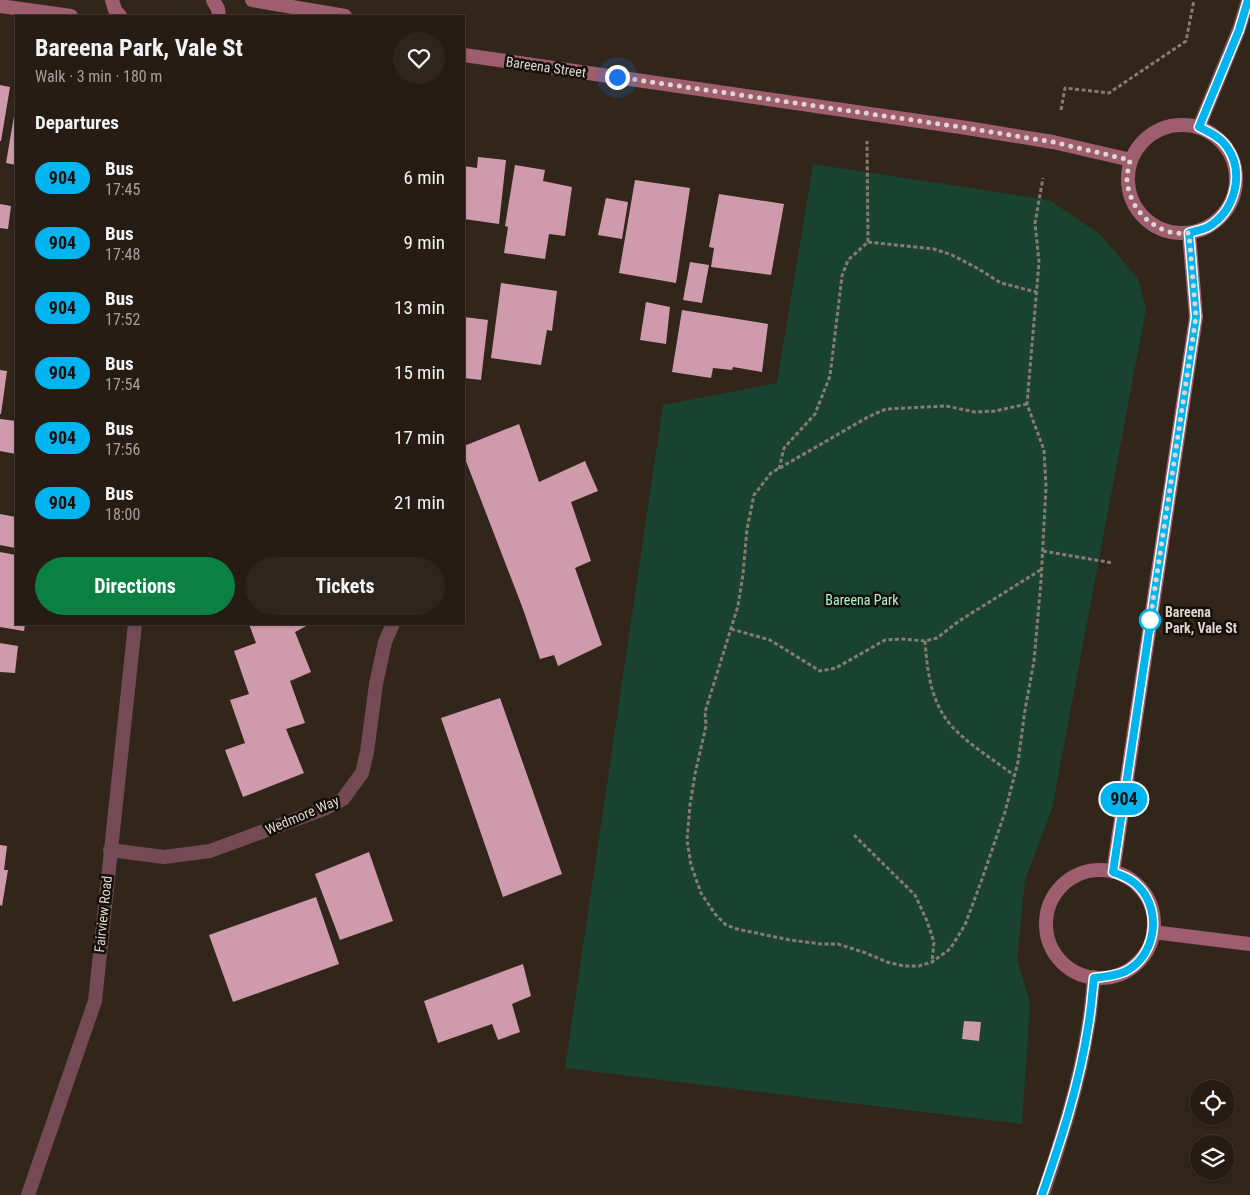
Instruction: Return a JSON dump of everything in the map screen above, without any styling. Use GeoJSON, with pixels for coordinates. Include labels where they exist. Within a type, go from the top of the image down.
{"type":"FeatureCollection","features":[{"type":"Feature","properties":{"kind":"main road"},"geometry":{"type":"LineString","coordinates":[[112,0],[115,10],[119,15]]}},
{"type":"Feature","properties":{"kind":"main road"},"geometry":{"type":"LineString","coordinates":[[213,0],[219,15]]}},
{"type":"Feature","properties":{"kind":"main road"},"geometry":{"type":"LineString","coordinates":[[252,0],[338,15]]}},
{"type":"Feature","properties":{"kind":"main road"},"geometry":{"type":"LineString","coordinates":[[0,6],[64,15]]}},
{"type":"Feature","properties":{"kind":"main road","name":"Bareena Street"},"geometry":{"type":"LineString","coordinates":[[465,55],[867,113],[1053,142],[1130,160]]}},
{"type":"Feature","properties":{"kind":"main road"},"geometry":{"type":"LineString","coordinates":[[1182,124],[1199,127],[1214,134],[1226,146],[1234,163],[1237,182],[1232,200],[1222,215],[1207,227],[1189,233],[1171,232],[1153,225],[1139,213],[1130,196],[1127,178],[1130,160],[1139,145],[1151,134],[1165,127],[1182,124]]}},
{"type":"Feature","properties":{"kind":"main road"},"geometry":{"type":"LineString","coordinates":[[1113,872],[1196,317],[1189,233]]}},
{"type":"Feature","properties":{"kind":"main road"},"geometry":{"type":"LineString","coordinates":[[1096,870],[1113,872],[1128,878],[1140,888],[1149,902],[1153,917],[1153,932],[1148,948],[1139,962],[1125,972],[1110,977],[1094,978],[1076,973],[1062,963],[1051,949],[1046,932],[1046,914],[1052,897],[1063,884],[1078,874],[1096,870]]}},
{"type":"Feature","properties":{"kind":"main road"},"geometry":{"type":"LineString","coordinates":[[1153,932],[1250,944]]}},
{"type":"Feature","properties":{"kind":"street"},"geometry":{"type":"LineString","coordinates":[[1199,127],[1239,30],[1248,0]]}},
{"type":"Feature","properties":{"kind":"street","name":"Fairview Road"},"geometry":{"type":"LineString","coordinates":[[28,1195],[95,1001],[135,625]]}},
{"type":"Feature","properties":{"kind":"street","name":"Wedmore Way"},"geometry":{"type":"LineString","coordinates":[[110,850],[164,857],[210,851],[324,809],[343,799],[362,773],[367,752],[376,684],[385,642],[393,625]]}},
{"type":"Feature","properties":{"kind":"street"},"geometry":{"type":"LineString","coordinates":[[1042,1195],[1066,1123],[1079,1073],[1089,1026],[1094,978]]}},
{"type":"Feature","properties":{"kind":"path"},"geometry":{"type":"LineString","coordinates":[[1062,110],[1065,88],[1109,93],[1186,41],[1194,0]]}},
{"type":"Feature","properties":{"kind":"path"},"geometry":{"type":"LineString","coordinates":[[867,113],[868,242]]}},
{"type":"Feature","properties":{"kind":"path"},"geometry":{"type":"LineString","coordinates":[[1027,404],[1003,410],[982,412],[946,406],[886,409],[868,417],[778,468],[771,473],[754,495],[747,529],[738,606],[705,712],[706,726],[699,750],[690,805],[687,840],[692,865],[701,893],[715,914],[726,925],[790,940],[838,944],[887,962],[904,966],[920,966],[932,962],[950,949],[965,925],[982,882],[1015,776],[1034,661],[1042,569],[1046,487],[1044,450],[1027,404],[1039,262],[1035,223],[1044,178]]}},
{"type":"Feature","properties":{"kind":"path"},"geometry":{"type":"LineString","coordinates":[[778,468],[784,448],[815,414],[830,376],[842,276],[848,260],[868,242],[934,249],[952,255],[1001,283],[1036,292]]}},
{"type":"Feature","properties":{"kind":"path"},"geometry":{"type":"LineString","coordinates":[[1043,551],[1113,563]]}},
{"type":"Feature","properties":{"kind":"path"},"geometry":{"type":"LineString","coordinates":[[731,629],[770,640],[820,671],[836,668],[885,640],[903,639],[925,642],[937,638],[959,621],[1042,569]]}},
{"type":"Feature","properties":{"kind":"path"},"geometry":{"type":"LineString","coordinates":[[925,642],[926,665],[935,698],[947,719],[962,735],[1015,776]]}},
{"type":"Feature","properties":{"kind":"path"},"geometry":{"type":"LineString","coordinates":[[854,835],[915,895],[934,942],[932,962]]}},
{"type":"Feature","properties":{"kind":"green space","name":"Bareena Park"},"geometry":{"type":"Polygon","coordinates":[[[813,164],[1049,200],[1101,235],[1138,279],[1146,309],[1052,809],[1025,880],[1017,960],[1030,1003],[1022,1124],[565,1068],[663,405],[777,383],[813,164]]]}},
{"type":"Feature","properties":{"kind":"building"},"geometry":{"type":"Polygon","coordinates":[[[0,85],[10,87],[1,141],[0,141],[0,85]]]}},
{"type":"Feature","properties":{"kind":"building"},"geometry":{"type":"Polygon","coordinates":[[[15,110],[15,165],[6,163],[15,110]]]}},
{"type":"Feature","properties":{"kind":"building"},"geometry":{"type":"Polygon","coordinates":[[[478,157],[506,160],[499,224],[465,219],[465,166],[477,168],[478,157]]]}},
{"type":"Feature","properties":{"kind":"building"},"geometry":{"type":"Polygon","coordinates":[[[515,165],[545,170],[543,181],[572,187],[565,236],[549,234],[545,259],[504,253],[508,227],[505,226],[515,165]]]}},
{"type":"Feature","properties":{"kind":"building"},"geometry":{"type":"Polygon","coordinates":[[[635,180],[690,188],[676,283],[619,273],[635,180]]]}},
{"type":"Feature","properties":{"kind":"building"},"geometry":{"type":"Polygon","coordinates":[[[719,194],[784,204],[771,275],[711,267],[714,248],[709,247],[719,194]]]}},
{"type":"Feature","properties":{"kind":"building"},"geometry":{"type":"Polygon","coordinates":[[[606,198],[628,202],[622,239],[598,235],[606,198]]]}},
{"type":"Feature","properties":{"kind":"building"},"geometry":{"type":"Polygon","coordinates":[[[0,204],[11,206],[8,229],[0,228],[0,204]]]}},
{"type":"Feature","properties":{"kind":"building"},"geometry":{"type":"Polygon","coordinates":[[[690,262],[709,265],[702,303],[683,300],[690,262]]]}},
{"type":"Feature","properties":{"kind":"building"},"geometry":{"type":"Polygon","coordinates":[[[501,283],[557,291],[552,331],[547,330],[541,365],[491,358],[501,283]]]}},
{"type":"Feature","properties":{"kind":"building"},"geometry":{"type":"Polygon","coordinates":[[[646,302],[670,307],[666,344],[640,340],[646,302]]]}},
{"type":"Feature","properties":{"kind":"building"},"geometry":{"type":"Polygon","coordinates":[[[682,310],[768,324],[762,372],[733,367],[732,370],[713,368],[711,378],[672,372],[682,310]]]}},
{"type":"Feature","properties":{"kind":"building"},"geometry":{"type":"Polygon","coordinates":[[[465,317],[488,320],[481,380],[465,378],[465,317]]]}},
{"type":"Feature","properties":{"kind":"building"},"geometry":{"type":"Polygon","coordinates":[[[0,370],[7,371],[1,414],[0,414],[0,370]]]}},
{"type":"Feature","properties":{"kind":"building"},"geometry":{"type":"Polygon","coordinates":[[[0,419],[15,421],[15,454],[0,451],[0,419]]]}},
{"type":"Feature","properties":{"kind":"building"},"geometry":{"type":"Polygon","coordinates":[[[519,424],[539,482],[585,461],[598,491],[571,502],[591,561],[575,568],[602,645],[558,666],[554,655],[540,659],[523,609],[465,459],[465,446],[519,424]]]}},
{"type":"Feature","properties":{"kind":"building"},"geometry":{"type":"Polygon","coordinates":[[[0,514],[15,517],[15,548],[0,545],[0,514]]]}},
{"type":"Feature","properties":{"kind":"building"},"geometry":{"type":"Polygon","coordinates":[[[0,552],[15,555],[15,625],[25,625],[24,631],[0,627],[0,552]]]}},
{"type":"Feature","properties":{"kind":"building"},"geometry":{"type":"Polygon","coordinates":[[[249,625],[308,625],[295,632],[311,672],[290,681],[305,723],[286,729],[304,773],[243,797],[225,750],[245,743],[230,700],[249,694],[234,651],[256,643],[249,625]]]}},
{"type":"Feature","properties":{"kind":"building"},"geometry":{"type":"Polygon","coordinates":[[[0,643],[18,646],[15,673],[0,672],[0,643]]]}},
{"type":"Feature","properties":{"kind":"building"},"geometry":{"type":"Polygon","coordinates":[[[500,698],[562,874],[503,897],[441,718],[500,698]]]}},
{"type":"Feature","properties":{"kind":"building"},"geometry":{"type":"Polygon","coordinates":[[[0,845],[7,846],[4,870],[8,870],[2,906],[0,905],[0,845]]]}},
{"type":"Feature","properties":{"kind":"building"},"geometry":{"type":"Polygon","coordinates":[[[369,852],[393,921],[340,940],[315,874],[369,852]]]}},
{"type":"Feature","properties":{"kind":"building"},"geometry":{"type":"Polygon","coordinates":[[[316,897],[339,964],[233,1002],[209,935],[316,897]]]}},
{"type":"Feature","properties":{"kind":"building"},"geometry":{"type":"Polygon","coordinates":[[[523,964],[531,996],[512,1004],[520,1032],[498,1040],[492,1024],[438,1043],[424,1001],[523,964]]]}},
{"type":"Feature","properties":{"kind":"building"},"geometry":{"type":"Polygon","coordinates":[[[964,1021],[981,1022],[979,1041],[962,1039],[964,1021]]]}},
{"type":"Feature","properties":{"kind":"bus line","name":"904"},"geometry":{"type":"LineString","coordinates":[[1042,1195],[1066,1123],[1079,1073],[1089,1026],[1094,978],[1110,977],[1125,972],[1139,962],[1148,948],[1153,932],[1153,917],[1149,902],[1140,888],[1128,878],[1113,872],[1196,317],[1189,233],[1207,227],[1222,215],[1232,200],[1237,182],[1234,163],[1226,146],[1214,134],[1199,127],[1239,30],[1248,0]]}},
{"type":"Feature","properties":{"kind":"place","name":"Bareena Park, Vale St"},"geometry":{"type":"Point","coordinates":[1150,620]}},
{"type":"Feature","properties":{"kind":"route"},"geometry":{"type":"LineString","coordinates":[[617,77],[967,128],[1053,142],[1130,160],[1127,178],[1130,196],[1139,213],[1153,225],[1171,232],[1189,233],[1196,317],[1149,627],[1150,620]]}}]}
